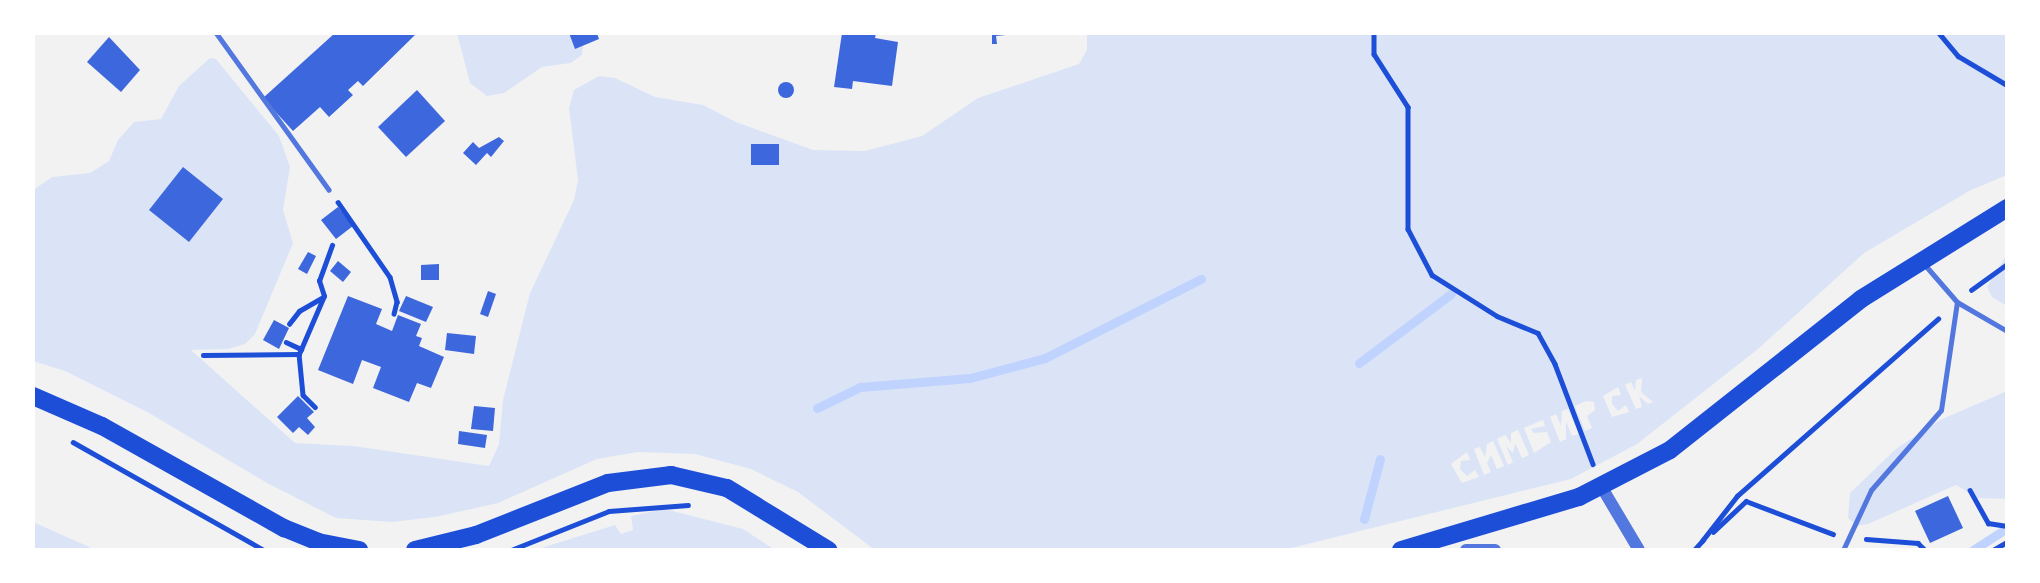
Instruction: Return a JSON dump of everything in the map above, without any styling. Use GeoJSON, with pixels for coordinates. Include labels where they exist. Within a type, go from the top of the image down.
{"type":"FeatureCollection","features":[{"type":"Feature","properties":{"kind":"main road"},"geometry":{"type":"LineString","coordinates":[[1401,550],[1540,511],[1601,486],[1670,450],[1861,299],[1920,259],[2007,208]]}},
{"type":"Feature","properties":{"kind":"main road"},"geometry":{"type":"LineString","coordinates":[[33,396],[102,426],[284,528],[318,542],[359,550]]}},
{"type":"Feature","properties":{"kind":"main road"},"geometry":{"type":"LineString","coordinates":[[415,550],[476,535],[608,484],[671,475],[727,488],[828,550]]}},
{"type":"Feature","properties":{"kind":"street"},"geometry":{"type":"LineString","coordinates":[[1601,486],[1639,550]]}},
{"type":"Feature","properties":{"kind":"street"},"geometry":{"type":"LineString","coordinates":[[1466,550],[1495,550]]}},
{"type":"Feature","properties":{"kind":"lane"},"geometry":{"type":"LineString","coordinates":[[216,33],[329,190]]}},
{"type":"Feature","properties":{"kind":"lane"},"geometry":{"type":"LineString","coordinates":[[1920,259],[1957,302],[2007,331]]}},
{"type":"Feature","properties":{"kind":"lane"},"geometry":{"type":"LineString","coordinates":[[1843,550],[1851,538],[1871,490],[1941,410],[1957,302]]}},
{"type":"Feature","properties":{"kind":"path"},"geometry":{"type":"LineString","coordinates":[[1374,33],[1374,54],[1408,107],[1408,229],[1432,275],[1497,316],[1538,333],[1555,364],[1601,486]]}},
{"type":"Feature","properties":{"kind":"path"},"geometry":{"type":"LineString","coordinates":[[1939,33],[1958,57],[2007,85]]}},
{"type":"Feature","properties":{"kind":"path"},"geometry":{"type":"LineString","coordinates":[[329,190],[390,277],[397,302],[394,314]]}},
{"type":"Feature","properties":{"kind":"path"},"geometry":{"type":"LineString","coordinates":[[315,407],[303,395],[300,352],[324,296],[318,281],[332,245]]}},
{"type":"Feature","properties":{"kind":"path"},"geometry":{"type":"LineString","coordinates":[[1694,550],[1737,496],[1957,302],[2007,264]]}},
{"type":"Feature","properties":{"kind":"path"},"geometry":{"type":"LineString","coordinates":[[289,324],[299,311],[324,296]]}},
{"type":"Feature","properties":{"kind":"path"},"geometry":{"type":"LineString","coordinates":[[286,342],[300,352]]}},
{"type":"Feature","properties":{"kind":"path"},"geometry":{"type":"LineString","coordinates":[[203,355],[300,352]]}},
{"type":"Feature","properties":{"kind":"path"},"geometry":{"type":"LineString","coordinates":[[67,439],[264,550]]}},
{"type":"Feature","properties":{"kind":"path"},"geometry":{"type":"LineString","coordinates":[[1970,490],[1988,523],[2007,526]]}},
{"type":"Feature","properties":{"kind":"path"},"geometry":{"type":"LineString","coordinates":[[1702,541],[1746,501],[1851,538],[1917,543],[1925,550]]}},
{"type":"Feature","properties":{"kind":"path"},"geometry":{"type":"LineString","coordinates":[[511,550],[609,511],[698,507]]}},
{"type":"Feature","properties":{"kind":"path"},"geometry":{"type":"LineString","coordinates":[[1993,550],[2007,542]]}},
{"type":"Feature","properties":{"kind":"shaded area"},"geometry":{"type":"Polygon","coordinates":[[[457,33],[584,33],[582,55],[571,63],[542,67],[504,93],[487,96],[470,83],[457,33]]]}},
{"type":"Feature","properties":{"kind":"shaded area"},"geometry":{"type":"Polygon","coordinates":[[[1087,33],[2007,33],[2007,175],[1971,190],[1864,253],[1758,349],[1637,444],[1571,479],[1283,550],[875,550],[798,492],[751,469],[695,454],[638,452],[597,459],[498,503],[435,517],[391,522],[336,518],[267,483],[149,413],[65,371],[33,361],[33,190],[52,177],[90,173],[109,161],[118,140],[134,122],[161,119],[179,86],[210,58],[216,59],[279,136],[290,167],[283,210],[293,243],[255,334],[245,344],[228,349],[191,350],[295,443],[353,446],[489,466],[499,444],[503,400],[530,293],[574,200],[578,180],[569,108],[574,90],[599,76],[615,78],[655,97],[703,105],[736,122],[813,150],[865,151],[922,136],[978,98],[1079,64],[1087,50],[1087,33]],[[1642,378],[1636,380],[1635,391],[1631,382],[1625,385],[1636,409],[1642,407],[1639,396],[1648,404],[1653,402],[1641,392],[1642,378]],[[1618,387],[1603,396],[1612,417],[1629,412],[1626,405],[1618,411],[1612,404],[1612,396],[1621,395],[1618,387]],[[1586,401],[1575,406],[1585,431],[1592,428],[1587,416],[1595,410],[1594,402],[1586,401]],[[1568,409],[1562,411],[1561,426],[1556,414],[1550,417],[1560,442],[1566,439],[1566,421],[1572,436],[1579,434],[1568,409]],[[1543,420],[1524,428],[1534,453],[1551,442],[1547,432],[1534,433],[1531,429],[1545,426],[1543,420]],[[1518,430],[1511,433],[1511,443],[1505,435],[1497,439],[1508,465],[1513,462],[1506,446],[1513,453],[1515,443],[1522,458],[1529,455],[1518,430]],[[1493,441],[1487,444],[1485,457],[1480,447],[1474,449],[1484,475],[1491,472],[1487,463],[1491,455],[1497,469],[1504,466],[1493,441]],[[1467,452],[1451,464],[1462,483],[1479,477],[1475,470],[1467,476],[1460,469],[1461,461],[1470,460],[1467,452]]]}},
{"type":"Feature","properties":{"kind":"shaded area"},"geometry":{"type":"Polygon","coordinates":[[[2007,254],[2007,306],[1992,297],[1987,287],[2007,254]]]}},
{"type":"Feature","properties":{"kind":"shaded area"},"geometry":{"type":"Polygon","coordinates":[[[2007,391],[2007,499],[1978,498],[1956,485],[1868,524],[1857,526],[1848,518],[1850,493],[1897,448],[1940,420],[2007,391]]]}},
{"type":"Feature","properties":{"kind":"shaded area"},"geometry":{"type":"Polygon","coordinates":[[[665,509],[743,529],[775,550],[535,550],[615,525],[621,534],[633,530],[631,516],[665,509]]]}},
{"type":"Feature","properties":{"kind":"shaded area"},"geometry":{"type":"Polygon","coordinates":[[[33,522],[96,550],[33,550],[33,522]]]}},
{"type":"Feature","properties":{"kind":"building"},"geometry":{"type":"Polygon","coordinates":[[[335,33],[417,33],[363,86],[358,81],[348,90],[353,95],[329,117],[320,107],[293,131],[263,98],[335,33]]]}},
{"type":"Feature","properties":{"kind":"building"},"geometry":{"type":"Polygon","coordinates":[[[569,33],[597,33],[599,39],[575,49],[569,33]]]}},
{"type":"Feature","properties":{"kind":"building"},"geometry":{"type":"Polygon","coordinates":[[[842,33],[876,33],[875,38],[898,42],[892,86],[853,81],[852,89],[834,87],[842,33]]]}},
{"type":"Feature","properties":{"kind":"building"},"geometry":{"type":"Polygon","coordinates":[[[992,33],[1025,33],[996,36],[997,44],[992,44],[992,33]]]}},
{"type":"Feature","properties":{"kind":"building"},"geometry":{"type":"Polygon","coordinates":[[[109,37],[140,70],[121,92],[87,62],[109,37]]]}},
{"type":"Feature","properties":{"kind":"building"},"geometry":{"type":"Polygon","coordinates":[[[786,82],[792,84],[792,96],[786,98],[780,96],[778,90],[780,84],[786,82]]]}},
{"type":"Feature","properties":{"kind":"building"},"geometry":{"type":"Polygon","coordinates":[[[417,90],[445,121],[406,157],[378,127],[417,90]]]}},
{"type":"Feature","properties":{"kind":"building"},"geometry":{"type":"Polygon","coordinates":[[[499,137],[504,141],[491,157],[487,153],[476,165],[463,153],[473,142],[479,148],[499,137]]]}},
{"type":"Feature","properties":{"kind":"building"},"geometry":{"type":"Polygon","coordinates":[[[751,144],[779,144],[779,165],[751,165],[751,144]]]}},
{"type":"Feature","properties":{"kind":"building"},"geometry":{"type":"Polygon","coordinates":[[[183,167],[223,199],[189,242],[149,210],[183,167]]]}},
{"type":"Feature","properties":{"kind":"building"},"geometry":{"type":"Polygon","coordinates":[[[338,207],[353,226],[336,239],[321,220],[338,207]]]}},
{"type":"Feature","properties":{"kind":"building"},"geometry":{"type":"Polygon","coordinates":[[[308,252],[316,256],[307,274],[298,269],[308,252]]]}},
{"type":"Feature","properties":{"kind":"building"},"geometry":{"type":"Polygon","coordinates":[[[338,261],[351,272],[343,282],[330,271],[338,261]]]}},
{"type":"Feature","properties":{"kind":"building"},"geometry":{"type":"Polygon","coordinates":[[[439,264],[439,280],[421,280],[421,265],[439,264]]]}},
{"type":"Feature","properties":{"kind":"building"},"geometry":{"type":"Polygon","coordinates":[[[488,291],[496,294],[488,317],[480,314],[488,291]]]}},
{"type":"Feature","properties":{"kind":"building"},"geometry":{"type":"Polygon","coordinates":[[[348,296],[382,309],[376,324],[392,331],[398,315],[421,324],[416,336],[422,338],[419,346],[444,357],[431,388],[417,383],[409,402],[373,388],[381,367],[362,360],[353,384],[318,370],[348,296]]]}},
{"type":"Feature","properties":{"kind":"building"},"geometry":{"type":"Polygon","coordinates":[[[406,296],[433,307],[426,322],[399,311],[406,296]]]}},
{"type":"Feature","properties":{"kind":"building"},"geometry":{"type":"Polygon","coordinates":[[[274,320],[289,328],[279,349],[263,340],[274,320]]]}},
{"type":"Feature","properties":{"kind":"building"},"geometry":{"type":"Polygon","coordinates":[[[447,333],[476,336],[474,354],[445,350],[447,333]]]}},
{"type":"Feature","properties":{"kind":"building"},"geometry":{"type":"Polygon","coordinates":[[[298,396],[314,412],[307,418],[315,427],[308,435],[299,427],[293,433],[277,417],[298,396]]]}},
{"type":"Feature","properties":{"kind":"building"},"geometry":{"type":"Polygon","coordinates":[[[474,406],[495,408],[493,431],[471,429],[474,406]]]}},
{"type":"Feature","properties":{"kind":"building"},"geometry":{"type":"Polygon","coordinates":[[[459,431],[487,435],[485,448],[458,444],[459,431]]]}},
{"type":"Feature","properties":{"kind":"building"},"geometry":{"type":"Polygon","coordinates":[[[1948,496],[1963,528],[1930,543],[1915,511],[1948,496]]]}},
{"type":"Feature","properties":{"kind":"waterway"},"geometry":{"type":"LineString","coordinates":[[817,408],[860,387],[970,378],[1045,358],[1201,279]]}},
{"type":"Feature","properties":{"kind":"waterway"},"geometry":{"type":"LineString","coordinates":[[1359,363],[1451,294]]}},
{"type":"Feature","properties":{"kind":"waterway"},"geometry":{"type":"LineString","coordinates":[[1364,519],[1380,459]]}},
{"type":"Feature","properties":{"kind":"waterway"},"geometry":{"type":"LineString","coordinates":[[1973,550],[2007,528]]}}]}
